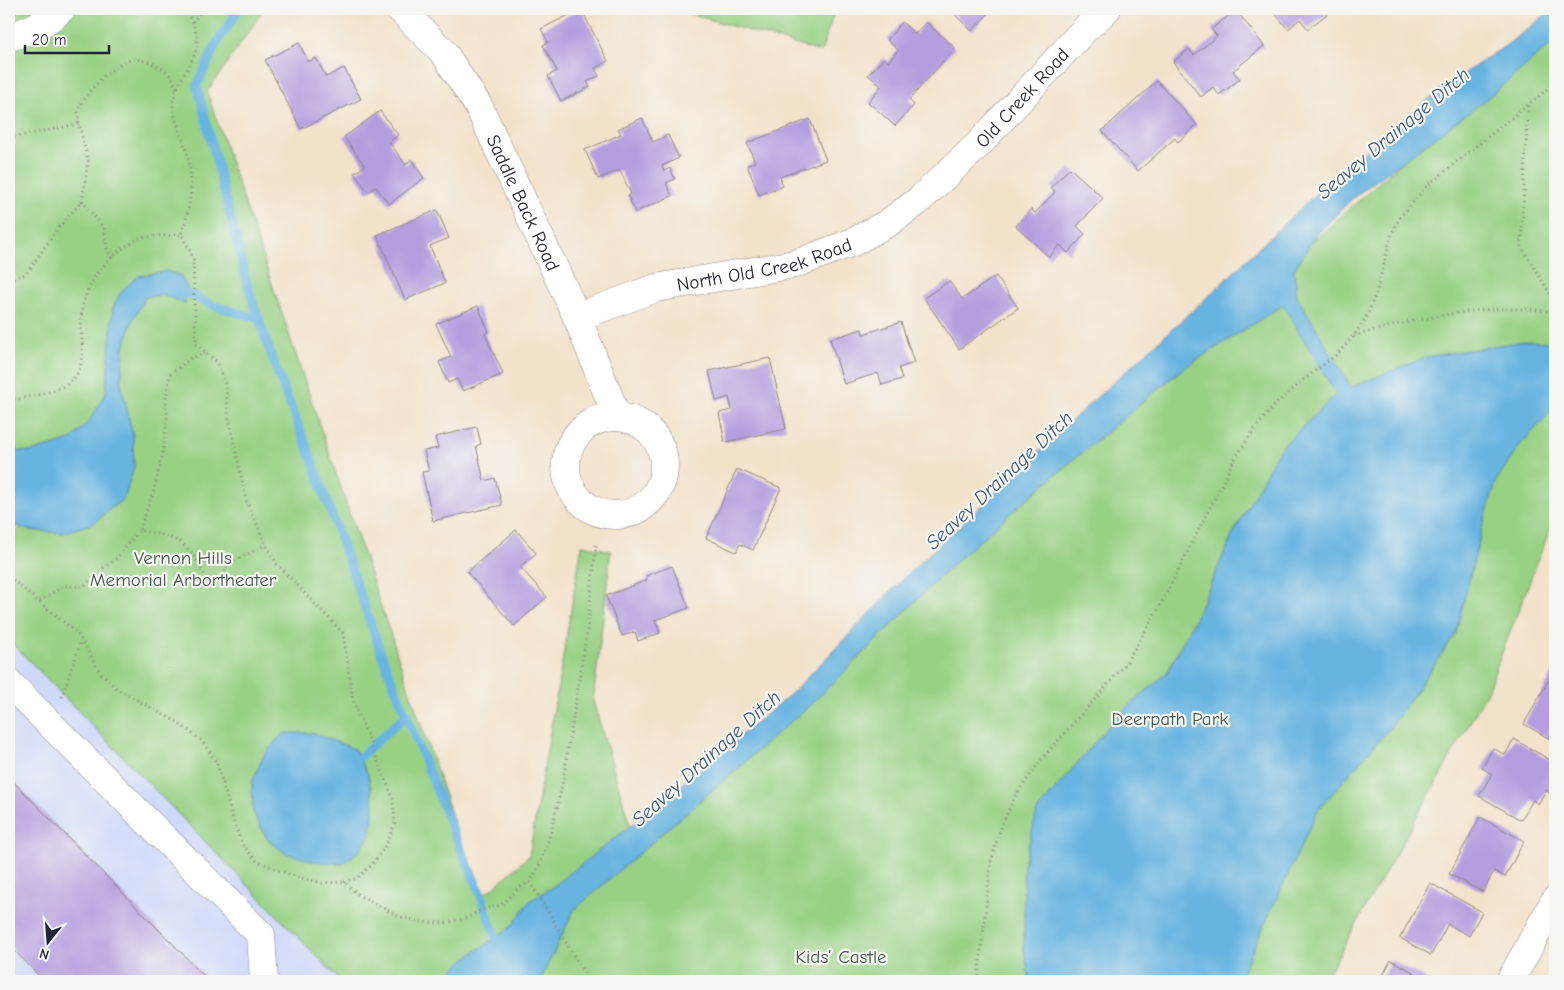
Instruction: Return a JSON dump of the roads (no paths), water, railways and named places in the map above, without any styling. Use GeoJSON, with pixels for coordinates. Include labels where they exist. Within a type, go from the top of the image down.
{"type":"FeatureCollection","features":[{"type":"Feature","properties":{"kind":"street"},"geometry":{"type":"LineString","coordinates":[[9,36],[22,33],[55,15],[61,9]]}},
{"type":"Feature","properties":{"kind":"street","name":"Saddle Back Road"},"geometry":{"type":"LineString","coordinates":[[400,9],[444,53],[479,107],[577,318],[617,417]]}},
{"type":"Feature","properties":{"kind":"street","name":"Old Creek Road"},"geometry":{"type":"LineString","coordinates":[[936,184],[978,145],[1086,28],[1107,9]]}},
{"type":"Feature","properties":{"kind":"street","name":"North Old Creek Road"},"geometry":{"type":"LineString","coordinates":[[577,318],[656,288],[795,264],[853,242],[888,223],[917,202],[936,184]]}},
{"type":"Feature","properties":{"kind":"street"},"geometry":{"type":"LineString","coordinates":[[9,683],[261,935],[264,981]]}},
{"type":"Feature","properties":{"kind":"street"},"geometry":{"type":"LineString","coordinates":[[1510,981],[1555,900]]}},
{"type":"Feature","properties":{"kind":"water","name":"Seavey Drainage Ditch"},"geometry":{"type":"Polygon","coordinates":[[[1555,9],[1555,41],[1484,101],[1354,197],[1315,236],[1294,270],[1297,296],[1351,387],[1426,357],[1524,341],[1555,342],[1555,407],[1521,444],[1497,479],[1483,524],[1456,633],[1393,724],[1318,810],[1238,981],[1030,981],[1024,950],[1024,864],[1037,811],[1118,715],[1167,673],[1199,610],[1233,534],[1279,450],[1336,394],[1283,305],[1181,370],[1036,491],[955,562],[818,698],[574,910],[540,981],[443,981],[463,960],[511,927],[530,901],[554,886],[657,805],[791,694],[914,568],[1084,409],[1212,293],[1331,179],[1440,90],[1508,44],[1555,9]]]}},
{"type":"Feature","properties":{"kind":"water"},"geometry":{"type":"Polygon","coordinates":[[[167,271],[181,276],[187,287],[185,304],[164,295],[146,297],[133,319],[124,347],[121,383],[133,436],[134,467],[125,497],[94,523],[62,533],[28,530],[9,523],[9,450],[31,452],[71,440],[90,420],[106,392],[113,307],[121,292],[138,276],[167,271]]]}},
{"type":"Feature","properties":{"kind":"water"},"geometry":{"type":"Polygon","coordinates":[[[284,733],[314,733],[354,749],[368,774],[374,805],[371,835],[358,852],[342,864],[312,861],[285,853],[267,839],[253,812],[252,782],[265,753],[284,733]]]}},
{"type":"Feature","properties":{"kind":"waterway"},"geometry":{"type":"LineString","coordinates":[[239,9],[217,43],[197,85],[248,287],[276,369],[313,462],[381,653],[455,836],[479,890],[499,947]]}},
{"type":"Feature","properties":{"kind":"waterway"},"geometry":{"type":"LineString","coordinates":[[187,293],[215,306],[259,319]]}},
{"type":"Feature","properties":{"kind":"waterway"},"geometry":{"type":"LineString","coordinates":[[359,758],[407,714]]}},
{"type":"Feature","properties":{"kind":"park label","name":"Vernon Hills Memorial Arbortheater"},"geometry":{"type":"Point","coordinates":[183,568]}},
{"type":"Feature","properties":{"kind":"park label","name":"Deerpath Park"},"geometry":{"type":"Point","coordinates":[1170,718]}},
{"type":"Feature","properties":{"kind":"park label","name":"Kids’ Castle"},"geometry":{"type":"Point","coordinates":[841,956]}}]}
